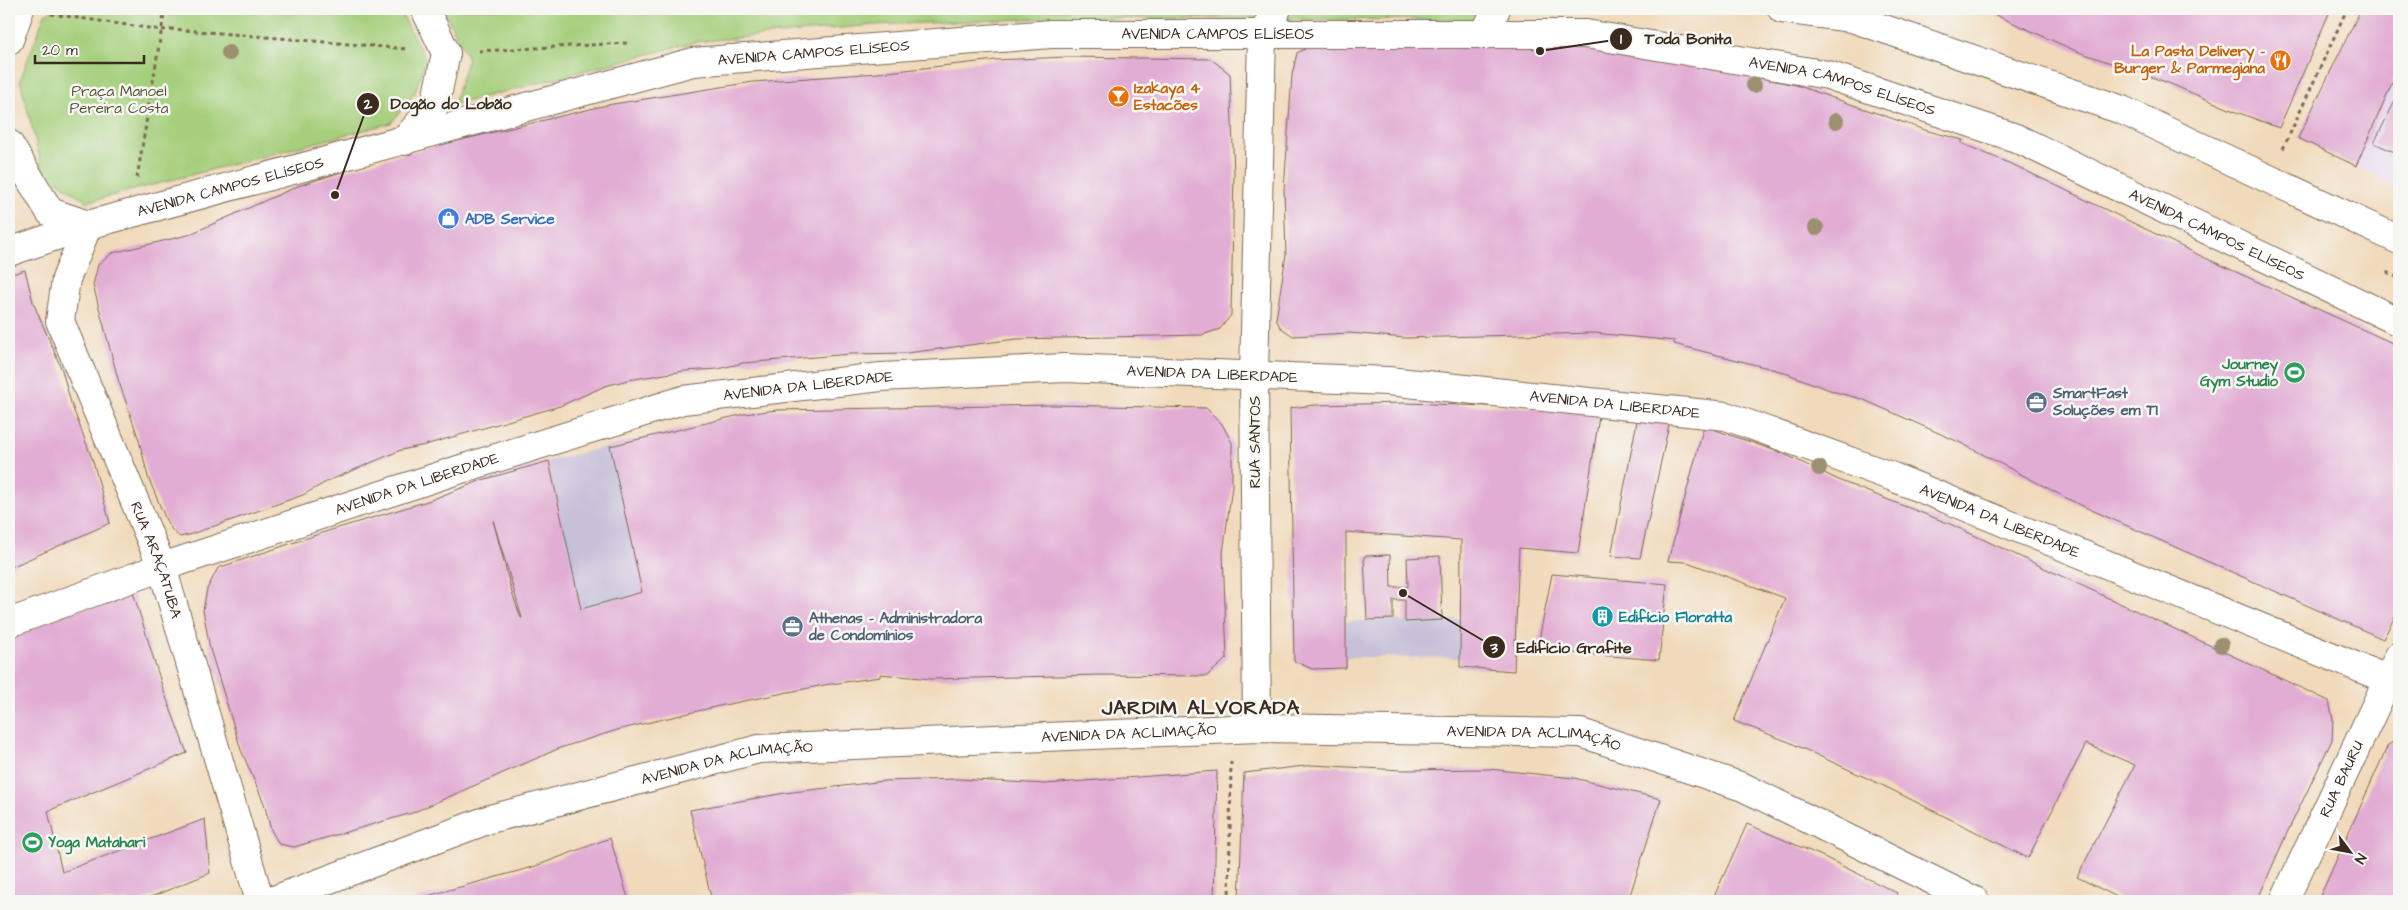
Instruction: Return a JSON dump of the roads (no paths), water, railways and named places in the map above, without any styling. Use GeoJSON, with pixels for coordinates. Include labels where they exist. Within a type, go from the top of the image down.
{"type":"FeatureCollection","features":[{"type":"Feature","properties":{"kind":"street"},"geometry":{"type":"LineString","coordinates":[[9,40],[20,9]]}},
{"type":"Feature","properties":{"kind":"street"},"geometry":{"type":"LineString","coordinates":[[404,141],[435,105],[446,53],[425,9]]}},
{"type":"Feature","properties":{"kind":"street"},"geometry":{"type":"LineString","coordinates":[[1262,35],[1277,9]]}},
{"type":"Feature","properties":{"kind":"street"},"geometry":{"type":"LineString","coordinates":[[1484,35],[1496,9]]}},
{"type":"Feature","properties":{"kind":"street"},"geometry":{"type":"LineString","coordinates":[[1782,9],[1852,18],[2122,110],[2399,240]]}},
{"type":"Feature","properties":{"kind":"street","name":"AVENIDA CAMPOS ELÍSEOS"},"geometry":{"type":"LineString","coordinates":[[9,252],[88,225],[693,62],[1051,34],[1586,34],[1828,75],[2016,138],[2399,322]]}},
{"type":"Feature","properties":{"kind":"street","name":"RUA SANTOS"},"geometry":{"type":"LineString","coordinates":[[1244,729],[1262,35]]}},
{"type":"Feature","properties":{"kind":"street"},"geometry":{"type":"LineString","coordinates":[[9,144],[50,212],[88,225]]}},
{"type":"Feature","properties":{"kind":"street","name":"RUA ARAÇATUBA"},"geometry":{"type":"LineString","coordinates":[[88,225],[66,279],[60,321],[162,567],[260,901]]}},
{"type":"Feature","properties":{"kind":"street","name":"AVENIDA DA LIBERDADE"},"geometry":{"type":"LineString","coordinates":[[9,623],[162,567],[461,468],[683,400],[881,377],[1056,368],[1388,381],[1726,416],[1893,477],[2395,673]]}},
{"type":"Feature","properties":{"kind":"street","name":"RUA BAURU"},"geometry":{"type":"LineString","coordinates":[[2284,901],[2395,673]]}},
{"type":"Feature","properties":{"kind":"street","name":"AVENIDA DA ACLIMAÇÃO"},"geometry":{"type":"LineString","coordinates":[[271,901],[320,892],[490,819],[759,749],[1244,729],[1582,734],[1743,787],[1975,901]]}},
{"type":"Feature","properties":{"kind":"place","name":"Toda Bonita"},"geometry":{"type":"Point","coordinates":[1540,51]}},
{"type":"Feature","properties":{"kind":"place","name":"La Pasta Delivery - Burger & Parmegiana"},"geometry":{"type":"Point","coordinates":[2281,60]}},
{"type":"Feature","properties":{"kind":"place","name":"Izakaya 4 Estacões"},"geometry":{"type":"Point","coordinates":[1118,97]}},
{"type":"Feature","properties":{"kind":"place","name":"Dogão do Lobão"},"geometry":{"type":"Point","coordinates":[335,195]}},
{"type":"Feature","properties":{"kind":"place","name":"ADB Service"},"geometry":{"type":"Point","coordinates":[449,219]}},
{"type":"Feature","properties":{"kind":"place","name":"Journey Gym Studio"},"geometry":{"type":"Point","coordinates":[2294,373]}},
{"type":"Feature","properties":{"kind":"place","name":"SmartFast Soluções em TI"},"geometry":{"type":"Point","coordinates":[2037,402]}},
{"type":"Feature","properties":{"kind":"place","name":"Edifício Grafite"},"geometry":{"type":"Point","coordinates":[1403,593]}},
{"type":"Feature","properties":{"kind":"place","name":"Edifício Floratta"},"geometry":{"type":"Point","coordinates":[1603,617]}},
{"type":"Feature","properties":{"kind":"place","name":"Athenas - Administradora de Condomínios"},"geometry":{"type":"Point","coordinates":[793,627]}},
{"type":"Feature","properties":{"kind":"place","name":"Yoga Matahari"},"geometry":{"type":"Point","coordinates":[32,842]}},
{"type":"Feature","properties":{"kind":"district","name":"JARDIM ALVORADA"},"geometry":{"type":"Point","coordinates":[1201,707]}},
{"type":"Feature","properties":{"kind":"park label","name":"Praça Manoel Pereira Costa"},"geometry":{"type":"Point","coordinates":[119,100]}}]}
